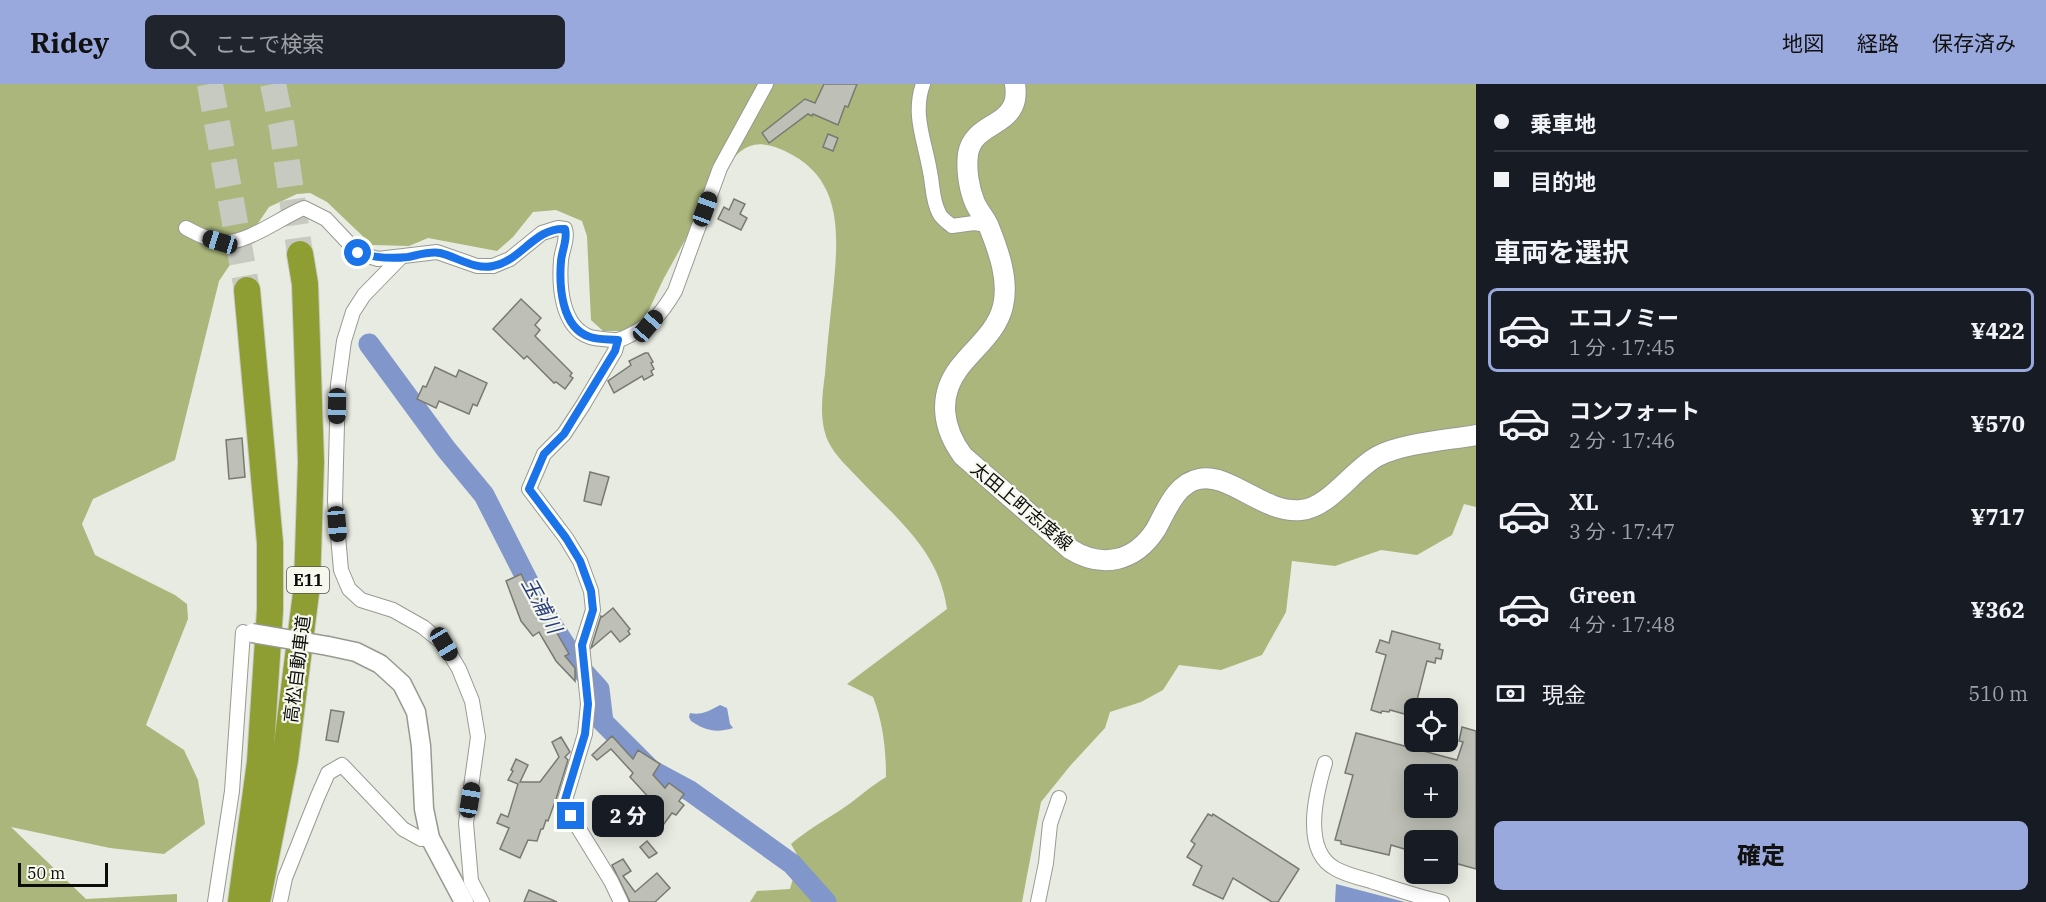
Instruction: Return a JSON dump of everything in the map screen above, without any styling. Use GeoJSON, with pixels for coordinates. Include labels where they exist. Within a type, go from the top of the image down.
{"type":"FeatureCollection","features":[{"type":"Feature","properties":{"kind":"highway","name":"高松自動車道"},"geometry":{"type":"LineString","coordinates":[[258,902],[285,760],[307,585],[311,462],[305,284],[300,254]]}},
{"type":"Feature","properties":{"kind":"highway","name":"高松自動車道"},"geometry":{"type":"LineString","coordinates":[[241,902],[260,762],[270,610],[270,543],[247,290]]}},
{"type":"Feature","properties":{"kind":"main road","name":"太田上町志度線"},"geometry":{"type":"LineString","coordinates":[[1016,84],[1014,105],[1008,114],[974,139],[968,153],[967,169],[970,186],[975,204],[988,225],[1005,276],[1006,292],[1003,309],[996,325],[958,369],[949,386],[945,405],[946,424],[952,441],[963,456],[1070,549],[1084,557],[1098,561],[1111,561],[1133,552],[1154,531],[1172,500],[1184,486],[1199,478],[1215,479],[1266,504],[1285,510],[1303,510],[1320,504],[1363,465],[1380,455],[1476,435]]}},
{"type":"Feature","properties":{"kind":"street"},"geometry":{"type":"LineString","coordinates":[[186,228],[202,237],[227,242],[244,238],[304,208],[326,219],[358,253],[378,259],[437,252],[477,266],[493,266],[510,259],[542,233],[558,228],[565,229],[560,286],[565,312],[578,329],[589,337],[618,340],[648,326],[667,305],[675,291],[720,168],[766,84]]}},
{"type":"Feature","properties":{"kind":"street"},"geometry":{"type":"LineString","coordinates":[[923,84],[920,93],[919,126],[931,172],[933,197],[939,215],[952,226],[988,225]]}},
{"type":"Feature","properties":{"kind":"street"},"geometry":{"type":"LineString","coordinates":[[400,258],[364,295],[353,312],[344,341],[338,385],[335,490],[340,570],[349,589],[361,600],[393,610],[423,627],[444,644],[459,669],[472,701],[478,737],[466,823],[471,881],[482,902]]}},
{"type":"Feature","properties":{"kind":"street"},"geometry":{"type":"LineString","coordinates":[[618,340],[615,351],[564,434],[544,454],[529,489],[566,538],[580,561],[591,591],[593,610],[582,645],[588,704],[585,734],[565,800],[571,816],[611,880],[621,902]]}},
{"type":"Feature","properties":{"kind":"street"},"geometry":{"type":"LineString","coordinates":[[215,902],[231,791],[248,632],[356,652],[380,664],[402,684],[416,712],[421,746],[424,809],[430,838],[464,902]]}},
{"type":"Feature","properties":{"kind":"street"},"geometry":{"type":"LineString","coordinates":[[1325,763],[1317,789],[1314,814],[1316,840],[1320,854],[1335,869],[1420,898],[1442,902]]}},
{"type":"Feature","properties":{"kind":"street"},"geometry":{"type":"LineString","coordinates":[[280,902],[285,878],[328,773],[342,765],[403,829],[421,839],[430,838]]}},
{"type":"Feature","properties":{"kind":"street"},"geometry":{"type":"LineString","coordinates":[[1038,902],[1046,863],[1050,824],[1059,798]]}},
{"type":"Feature","properties":{"kind":"green space"},"geometry":{"type":"Polygon","coordinates":[[[0,84],[1476,84],[1476,507],[1464,504],[1452,535],[1417,555],[1381,550],[1335,566],[1292,561],[1286,612],[1262,655],[1221,670],[1179,665],[1163,690],[1141,702],[1110,712],[1105,728],[1041,802],[1022,902],[750,902],[757,891],[790,889],[799,858],[791,844],[886,777],[883,736],[873,697],[847,684],[947,609],[943,588],[926,553],[902,523],[838,457],[825,433],[822,400],[836,247],[832,206],[825,188],[814,172],[798,158],[775,147],[759,144],[741,151],[725,168],[664,278],[646,316],[638,325],[620,331],[603,331],[591,320],[587,236],[582,221],[556,210],[533,212],[513,237],[497,251],[428,238],[409,246],[372,245],[327,202],[310,193],[297,194],[269,207],[219,281],[175,460],[93,499],[82,524],[95,555],[175,595],[187,604],[188,619],[146,725],[184,750],[198,780],[205,824],[164,854],[110,848],[11,827],[86,899],[177,894],[177,902],[0,902],[0,84]]]}},
{"type":"Feature","properties":{"kind":"water"},"geometry":{"type":"Polygon","coordinates":[[[720,705],[727,708],[733,728],[716,731],[706,729],[691,721],[689,717],[690,713],[702,713],[720,705]]]}},
{"type":"Feature","properties":{"kind":"water"},"geometry":{"type":"Polygon","coordinates":[[[1336,884],[1405,902],[1335,902],[1336,884]]]}},
{"type":"Feature","properties":{"kind":"building"},"geometry":{"type":"Polygon","coordinates":[[[824,84],[857,84],[838,125],[808,114],[769,143],[762,133],[805,99],[815,103],[824,84]]]}},
{"type":"Feature","properties":{"kind":"building"},"geometry":{"type":"Polygon","coordinates":[[[828,134],[838,138],[833,151],[823,147],[828,134]]]}},
{"type":"Feature","properties":{"kind":"building"},"geometry":{"type":"Polygon","coordinates":[[[734,199],[745,204],[740,214],[747,218],[741,230],[718,219],[724,207],[729,210],[734,199]]]}},
{"type":"Feature","properties":{"kind":"building"},"geometry":{"type":"Polygon","coordinates":[[[521,299],[541,318],[535,325],[540,330],[535,336],[572,373],[570,376],[573,378],[565,389],[556,382],[554,383],[527,356],[524,359],[493,329],[521,299]]]}},
{"type":"Feature","properties":{"kind":"building"},"geometry":{"type":"Polygon","coordinates":[[[648,353],[653,362],[651,363],[654,369],[651,371],[653,375],[644,380],[642,376],[614,393],[608,381],[631,365],[629,361],[648,353]]]}},
{"type":"Feature","properties":{"kind":"building"},"geometry":{"type":"Polygon","coordinates":[[[435,367],[456,377],[459,370],[487,383],[477,406],[473,404],[469,414],[439,401],[436,408],[417,399],[423,386],[426,387],[435,367]]]}},
{"type":"Feature","properties":{"kind":"building"},"geometry":{"type":"Polygon","coordinates":[[[242,438],[245,477],[229,479],[226,440],[242,438]]]}},
{"type":"Feature","properties":{"kind":"building"},"geometry":{"type":"Polygon","coordinates":[[[590,472],[609,477],[601,505],[584,501],[590,472]]]}},
{"type":"Feature","properties":{"kind":"building"},"geometry":{"type":"Polygon","coordinates":[[[521,574],[532,597],[535,595],[569,654],[565,656],[575,668],[575,681],[556,661],[539,632],[533,636],[521,621],[506,581],[521,574]]]}},
{"type":"Feature","properties":{"kind":"building"},"geometry":{"type":"Polygon","coordinates":[[[613,608],[630,629],[628,631],[630,634],[620,642],[611,631],[591,648],[601,616],[613,608]]]}},
{"type":"Feature","properties":{"kind":"building"},"geometry":{"type":"Polygon","coordinates":[[[1392,631],[1440,644],[1439,649],[1443,650],[1441,659],[1436,658],[1435,663],[1427,661],[1418,698],[1404,698],[1404,714],[1390,710],[1381,713],[1371,710],[1386,655],[1376,652],[1380,640],[1389,643],[1392,631]]]}},
{"type":"Feature","properties":{"kind":"building"},"geometry":{"type":"Polygon","coordinates":[[[331,710],[344,712],[338,742],[326,740],[331,710]]]}},
{"type":"Feature","properties":{"kind":"building"},"geometry":{"type":"Polygon","coordinates":[[[1462,727],[1476,731],[1476,869],[1458,864],[1458,830],[1404,830],[1404,849],[1391,845],[1389,855],[1341,844],[1341,841],[1335,840],[1353,775],[1345,773],[1356,733],[1404,746],[1404,752],[1427,752],[1457,760],[1463,742],[1459,741],[1462,727]]]}},
{"type":"Feature","properties":{"kind":"building"},"geometry":{"type":"Polygon","coordinates":[[[612,736],[633,759],[638,750],[660,764],[653,775],[665,788],[669,783],[684,794],[679,801],[684,805],[676,815],[672,813],[661,828],[642,814],[652,801],[630,777],[633,773],[611,749],[597,760],[592,755],[612,736]]]}},
{"type":"Feature","properties":{"kind":"building"},"geometry":{"type":"Polygon","coordinates":[[[561,737],[570,752],[565,757],[568,760],[556,799],[537,841],[528,840],[520,858],[500,849],[509,828],[497,823],[501,814],[508,817],[518,784],[508,780],[513,771],[511,770],[516,759],[528,765],[520,782],[540,782],[559,757],[552,742],[561,737]]]}},
{"type":"Feature","properties":{"kind":"building"},"geometry":{"type":"Polygon","coordinates":[[[1208,814],[1212,816],[1213,814],[1299,869],[1278,902],[1272,902],[1233,878],[1223,899],[1193,885],[1202,866],[1187,857],[1195,844],[1191,841],[1208,814]]]}},
{"type":"Feature","properties":{"kind":"building"},"geometry":{"type":"Polygon","coordinates":[[[647,841],[657,853],[649,858],[640,847],[647,841]]]}},
{"type":"Feature","properties":{"kind":"building"},"geometry":{"type":"Polygon","coordinates":[[[623,859],[631,871],[623,876],[635,892],[657,873],[670,888],[655,902],[630,902],[612,865],[623,859]]]}},
{"type":"Feature","properties":{"kind":"building"},"geometry":{"type":"Polygon","coordinates":[[[529,890],[557,902],[524,902],[529,890]]]}},
{"type":"Feature","properties":{"kind":"waterway","name":"玉浦川"},"geometry":{"type":"LineString","coordinates":[[369,344],[446,449],[484,495],[543,611],[580,668],[599,689],[603,722],[651,770],[690,791],[792,864],[826,902]]}},
{"type":"Feature","properties":{"kind":"tunnel"},"geometry":{"type":"LineString","coordinates":[[210,84],[247,290]]}},
{"type":"Feature","properties":{"kind":"tunnel"},"geometry":{"type":"LineString","coordinates":[[273,84],[282,128],[300,254]]}},
{"type":"Feature","properties":{"kind":"route"},"geometry":{"type":"LineString","coordinates":[[358,253],[378,259],[437,252],[477,266],[493,266],[510,259],[542,233],[558,228],[565,229],[560,286],[565,312],[578,329],[589,337],[618,340],[615,351],[564,434],[544,454],[529,489],[566,538],[580,561],[591,591],[593,610],[582,645],[588,704],[585,734],[565,800],[571,816]]}}]}
